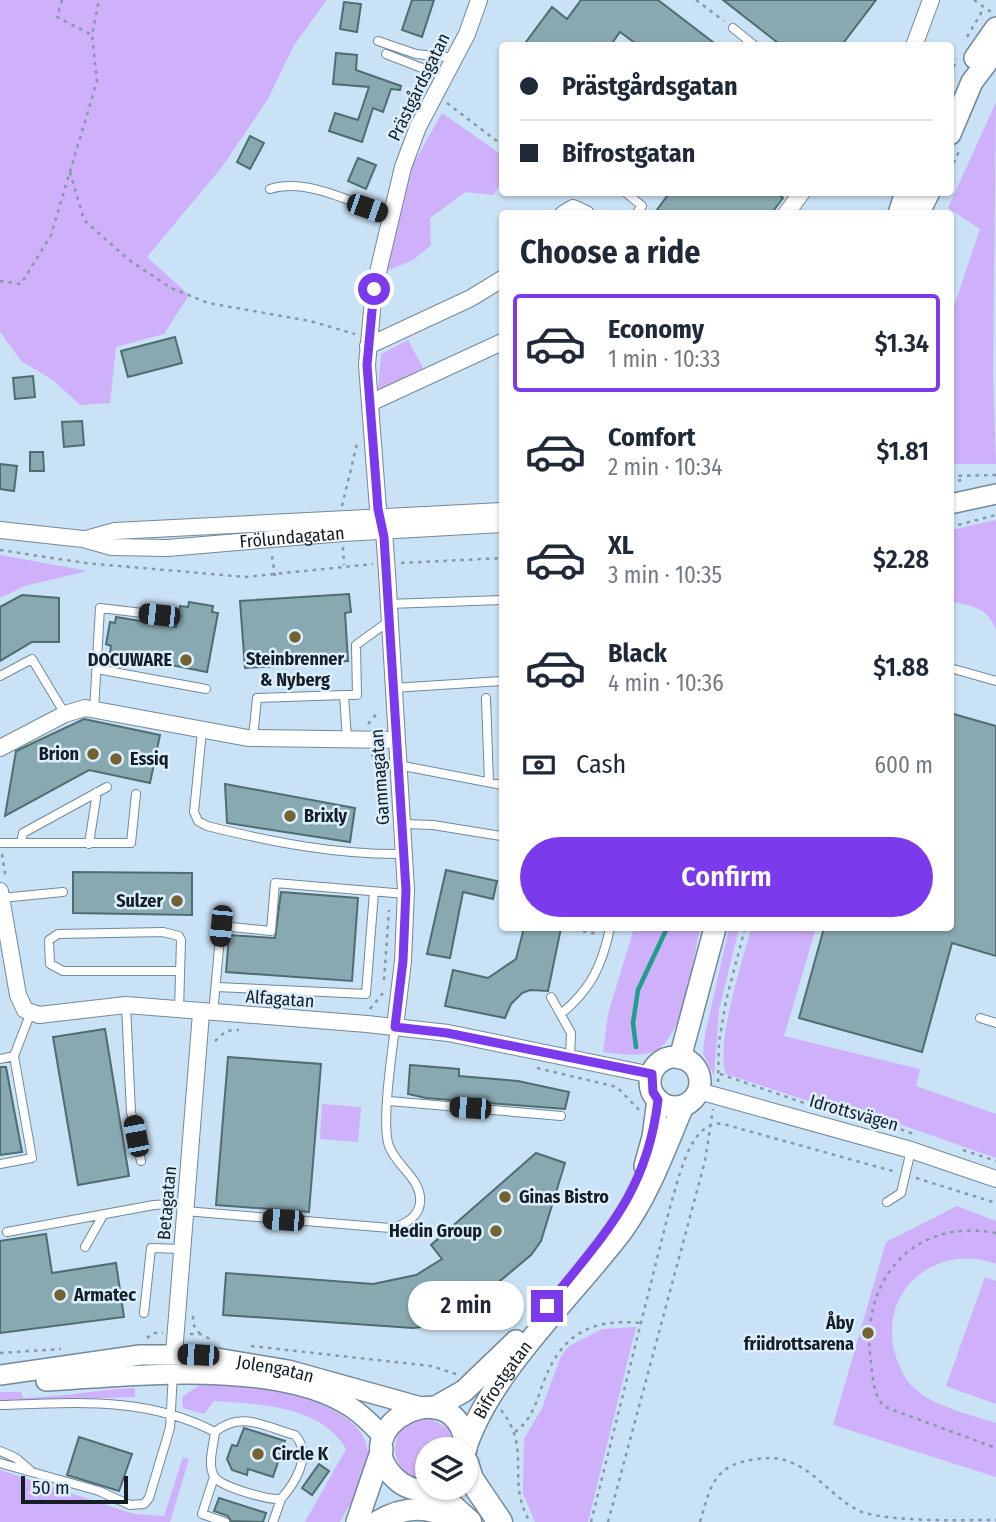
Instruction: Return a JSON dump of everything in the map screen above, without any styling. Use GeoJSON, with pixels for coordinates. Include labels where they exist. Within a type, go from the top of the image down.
{"type":"FeatureCollection","features":[{"type":"Feature","properties":{"kind":"highway"},"geometry":{"type":"LineString","coordinates":[[478,1489],[500,1522]]}},
{"type":"Feature","properties":{"kind":"highway"},"geometry":{"type":"LineString","coordinates":[[442,1500],[469,1522]]}},
{"type":"Feature","properties":{"kind":"main road"},"geometry":{"type":"LineString","coordinates":[[954,95],[996,28]]}},
{"type":"Feature","properties":{"kind":"main road"},"geometry":{"type":"LineString","coordinates":[[954,125],[972,82],[996,50]]}},
{"type":"Feature","properties":{"kind":"main road"},"geometry":{"type":"LineString","coordinates":[[680,1058],[714,931]]}},
{"type":"Feature","properties":{"kind":"main road"},"geometry":{"type":"LineString","coordinates":[[652,1074],[663,1061],[680,1058],[697,1070],[707,1092]]}},
{"type":"Feature","properties":{"kind":"main road","name":"Bifrostgatan"},"geometry":{"type":"LineString","coordinates":[[383,1443],[398,1416],[428,1407],[464,1391],[499,1360],[608,1229],[640,1177],[649,1152],[657,1108],[652,1074]]}},
{"type":"Feature","properties":{"kind":"main road","name":"Bifrostgatan"},"geometry":{"type":"LineString","coordinates":[[473,1437],[492,1393],[632,1216],[683,1106],[707,1092]]}},
{"type":"Feature","properties":{"kind":"main road"},"geometry":{"type":"LineString","coordinates":[[657,1108],[683,1106]]}},
{"type":"Feature","properties":{"kind":"main road","name":"Bifrostgatan"},"geometry":{"type":"LineString","coordinates":[[428,1407],[456,1422],[461,1437]]}},
{"type":"Feature","properties":{"kind":"main road"},"geometry":{"type":"LineString","coordinates":[[383,1443],[386,1465],[394,1478],[415,1485]]}},
{"type":"Feature","properties":{"kind":"main road"},"geometry":{"type":"LineString","coordinates":[[357,1522],[383,1443]]}},
{"type":"Feature","properties":{"kind":"main road"},"geometry":{"type":"LineString","coordinates":[[376,1522],[393,1502],[415,1494]]}},
{"type":"Feature","properties":{"kind":"main road"},"geometry":{"type":"LineString","coordinates":[[376,1522],[399,1511],[413,1508],[439,1513],[456,1522]]}},
{"type":"Feature","properties":{"kind":"street","name":"Prästgårdsgatan"},"geometry":{"type":"LineString","coordinates":[[382,525],[370,403],[368,341],[374,289],[390,216],[411,146],[456,58],[479,0]]}},
{"type":"Feature","properties":{"kind":"street"},"geometry":{"type":"LineString","coordinates":[[915,42],[931,0]]}},
{"type":"Feature","properties":{"kind":"street"},"geometry":{"type":"LineString","coordinates":[[368,341],[471,298],[499,281]]}},
{"type":"Feature","properties":{"kind":"street"},"geometry":{"type":"LineString","coordinates":[[370,403],[499,343]]}},
{"type":"Feature","properties":{"kind":"street"},"geometry":{"type":"LineString","coordinates":[[954,503],[996,494]]}},
{"type":"Feature","properties":{"kind":"street","name":"Frölundagatan"},"geometry":{"type":"LineString","coordinates":[[382,525],[499,511]]}},
{"type":"Feature","properties":{"kind":"street","name":"Frölundagatan"},"geometry":{"type":"LineString","coordinates":[[0,530],[83,540],[115,531],[499,524]]}},
{"type":"Feature","properties":{"kind":"street","name":"Gammagatan"},"geometry":{"type":"LineString","coordinates":[[382,525],[396,740],[391,768],[403,824],[404,854],[398,894],[403,961],[395,1027]]}},
{"type":"Feature","properties":{"kind":"street"},"geometry":{"type":"LineString","coordinates":[[0,748],[65,714],[85,708],[253,738],[396,740]]}},
{"type":"Feature","properties":{"kind":"street"},"geometry":{"type":"LineString","coordinates":[[1,894],[18,995],[25,1010],[31,1012]]}},
{"type":"Feature","properties":{"kind":"street","name":"Alfagatan"},"geometry":{"type":"LineString","coordinates":[[31,1012],[49,1015],[126,1005],[207,1014],[367,1024],[447,1033],[570,1060],[652,1074]]}},
{"type":"Feature","properties":{"kind":"street","name":"Betagatan"},"geometry":{"type":"LineString","coordinates":[[174,1354],[186,1208],[207,1014]]}},
{"type":"Feature","properties":{"kind":"street","name":"Idrottsvägen"},"geometry":{"type":"LineString","coordinates":[[707,1092],[914,1142],[996,1179]]}},
{"type":"Feature","properties":{"kind":"street","name":"Jolengatan"},"geometry":{"type":"LineString","coordinates":[[0,1375],[140,1354],[174,1354],[234,1360],[288,1370],[428,1407]]}},
{"type":"Feature","properties":{"kind":"street","name":"Jolengatan"},"geometry":{"type":"LineString","coordinates":[[0,1384],[173,1375],[244,1377],[317,1391],[352,1408],[383,1443]]}},
{"type":"Feature","properties":{"kind":"lane"},"geometry":{"type":"LineString","coordinates":[[733,28],[750,42]]}},
{"type":"Feature","properties":{"kind":"lane"},"geometry":{"type":"LineString","coordinates":[[378,41],[416,54],[456,58]]}},
{"type":"Feature","properties":{"kind":"lane"},"geometry":{"type":"LineString","coordinates":[[386,54],[447,77]]}},
{"type":"Feature","properties":{"kind":"lane"},"geometry":{"type":"LineString","coordinates":[[270,189],[283,185],[300,186],[390,216]]}},
{"type":"Feature","properties":{"kind":"lane"},"geometry":{"type":"LineString","coordinates":[[630,196],[642,206],[639,210]]}},
{"type":"Feature","properties":{"kind":"lane"},"geometry":{"type":"LineString","coordinates":[[388,604],[499,600]]}},
{"type":"Feature","properties":{"kind":"lane"},"geometry":{"type":"LineString","coordinates":[[94,710],[100,608],[159,615]]}},
{"type":"Feature","properties":{"kind":"lane"},"geometry":{"type":"LineString","coordinates":[[253,738],[257,698],[357,695],[356,645],[389,621]]}},
{"type":"Feature","properties":{"kind":"lane"},"geometry":{"type":"LineString","coordinates":[[0,676],[32,659],[65,714]]}},
{"type":"Feature","properties":{"kind":"lane"},"geometry":{"type":"LineString","coordinates":[[97,669],[206,689]]}},
{"type":"Feature","properties":{"kind":"lane"},"geometry":{"type":"LineString","coordinates":[[954,669],[996,681]]}},
{"type":"Feature","properties":{"kind":"lane"},"geometry":{"type":"LineString","coordinates":[[393,688],[499,681]]}},
{"type":"Feature","properties":{"kind":"lane"},"geometry":{"type":"LineString","coordinates":[[344,695],[346,740]]}},
{"type":"Feature","properties":{"kind":"lane"},"geometry":{"type":"LineString","coordinates":[[486,698],[489,782]]}},
{"type":"Feature","properties":{"kind":"lane"},"geometry":{"type":"LineString","coordinates":[[202,731],[194,812],[198,821],[207,827],[269,842],[349,853],[404,854]]}},
{"type":"Feature","properties":{"kind":"lane"},"geometry":{"type":"LineString","coordinates":[[391,768],[499,784]]}},
{"type":"Feature","properties":{"kind":"lane"},"geometry":{"type":"LineString","coordinates":[[21,842],[23,833],[107,787]]}},
{"type":"Feature","properties":{"kind":"lane"},"geometry":{"type":"LineString","coordinates":[[89,844],[97,792]]}},
{"type":"Feature","properties":{"kind":"lane"},"geometry":{"type":"LineString","coordinates":[[0,843],[131,843],[136,794]]}},
{"type":"Feature","properties":{"kind":"lane"},"geometry":{"type":"LineString","coordinates":[[403,824],[433,825],[499,836]]}},
{"type":"Feature","properties":{"kind":"lane"},"geometry":{"type":"LineString","coordinates":[[207,1014],[216,987],[221,926],[271,931],[275,883],[398,894]]}},
{"type":"Feature","properties":{"kind":"lane"},"geometry":{"type":"LineString","coordinates":[[1,894],[63,892]]}},
{"type":"Feature","properties":{"kind":"lane"},"geometry":{"type":"LineString","coordinates":[[216,987],[366,994],[374,892]]}},
{"type":"Feature","properties":{"kind":"lane"},"geometry":{"type":"LineString","coordinates":[[561,1014],[584,995],[598,969],[609,932]]}},
{"type":"Feature","properties":{"kind":"lane"},"geometry":{"type":"LineString","coordinates":[[179,1011],[181,940],[173,933],[58,934],[49,940],[50,964],[63,971],[180,971]]}},
{"type":"Feature","properties":{"kind":"lane"},"geometry":{"type":"LineString","coordinates":[[551,997],[571,1033],[570,1060]]}},
{"type":"Feature","properties":{"kind":"lane"},"geometry":{"type":"LineString","coordinates":[[126,1005],[131,1112],[141,1161]]}},
{"type":"Feature","properties":{"kind":"lane"},"geometry":{"type":"LineString","coordinates":[[0,1164],[32,1158],[14,1056],[31,1012]]}},
{"type":"Feature","properties":{"kind":"lane"},"geometry":{"type":"LineString","coordinates":[[979,1018],[996,1023]]}},
{"type":"Feature","properties":{"kind":"lane"},"geometry":{"type":"LineString","coordinates":[[6,1232],[102,1217],[155,1205],[390,1228],[407,1224],[418,1211],[420,1198],[416,1184],[388,1143],[395,1027]]}},
{"type":"Feature","properties":{"kind":"lane"},"geometry":{"type":"LineString","coordinates":[[0,1059],[14,1056]]}},
{"type":"Feature","properties":{"kind":"lane"},"geometry":{"type":"LineString","coordinates":[[389,1101],[561,1116]]}},
{"type":"Feature","properties":{"kind":"lane"},"geometry":{"type":"LineString","coordinates":[[887,1202],[901,1193],[914,1142]]}},
{"type":"Feature","properties":{"kind":"lane"},"geometry":{"type":"LineString","coordinates":[[85,1247],[102,1217]]}},
{"type":"Feature","properties":{"kind":"lane"},"geometry":{"type":"LineString","coordinates":[[144,1313],[151,1248],[182,1250]]}},
{"type":"Feature","properties":{"kind":"lane"},"geometry":{"type":"LineString","coordinates":[[0,1463],[99,1491],[130,1506],[144,1504],[166,1444],[172,1413],[174,1354]]}},
{"type":"Feature","properties":{"kind":"lane"},"geometry":{"type":"LineString","coordinates":[[0,1405],[128,1404],[172,1413],[215,1432]]}},
{"type":"Feature","properties":{"kind":"lane"},"geometry":{"type":"LineString","coordinates":[[226,1522],[202,1514],[214,1477],[211,1466],[215,1432],[228,1421],[240,1419],[295,1435],[300,1441],[303,1457],[293,1484],[281,1499],[273,1522]]}},
{"type":"Feature","properties":{"kind":"lane"},"geometry":{"type":"LineString","coordinates":[[0,1451],[16,1458],[30,1470]]}},
{"type":"Feature","properties":{"kind":"lane"},"geometry":{"type":"LineString","coordinates":[[214,1477],[224,1484],[272,1500],[281,1499]]}},
{"type":"Feature","properties":{"kind":"path"},"geometry":{"type":"LineString","coordinates":[[62,0],[57,17],[92,35]]}},
{"type":"Feature","properties":{"kind":"path"},"geometry":{"type":"LineString","coordinates":[[0,281],[21,284],[51,235],[97,81],[92,35],[99,0]]}},
{"type":"Feature","properties":{"kind":"path"},"geometry":{"type":"LineString","coordinates":[[696,0],[719,17]]}},
{"type":"Feature","properties":{"kind":"path"},"geometry":{"type":"LineString","coordinates":[[974,0],[996,15]]}},
{"type":"Feature","properties":{"kind":"path"},"geometry":{"type":"LineString","coordinates":[[436,94],[499,143]]}},
{"type":"Feature","properties":{"kind":"path"},"geometry":{"type":"LineString","coordinates":[[70,172],[84,220],[129,260],[171,288],[208,303],[310,321],[368,341]]}},
{"type":"Feature","properties":{"kind":"path"},"geometry":{"type":"LineString","coordinates":[[344,565],[342,505],[358,439]]}},
{"type":"Feature","properties":{"kind":"path"},"geometry":{"type":"LineString","coordinates":[[954,476],[996,475]]}},
{"type":"Feature","properties":{"kind":"path"},"geometry":{"type":"LineString","coordinates":[[954,483],[970,477]]}},
{"type":"Feature","properties":{"kind":"path"},"geometry":{"type":"LineString","coordinates":[[954,526],[996,515]]}},
{"type":"Feature","properties":{"kind":"path"},"geometry":{"type":"LineString","coordinates":[[0,550],[85,563],[206,575],[275,576],[344,565],[499,558]]}},
{"type":"Feature","properties":{"kind":"path"},"geometry":{"type":"LineString","coordinates":[[272,556],[275,576]]}},
{"type":"Feature","properties":{"kind":"path"},"geometry":{"type":"LineString","coordinates":[[380,704],[378,715],[366,726],[365,750],[391,768]]}},
{"type":"Feature","properties":{"kind":"path"},"geometry":{"type":"LineString","coordinates":[[384,980],[398,894]]}},
{"type":"Feature","properties":{"kind":"path"},"geometry":{"type":"LineString","coordinates":[[608,1522],[712,1123],[707,1092],[720,1074],[719,1042],[726,1001],[744,931]]}},
{"type":"Feature","properties":{"kind":"path"},"geometry":{"type":"LineString","coordinates":[[367,1024],[368,1012],[384,993]]}},
{"type":"Feature","properties":{"kind":"path"},"geometry":{"type":"LineString","coordinates":[[213,1048],[226,1031],[243,1030]]}},
{"type":"Feature","properties":{"kind":"path"},"geometry":{"type":"LineString","coordinates":[[531,1067],[617,1087],[639,1110],[657,1108]]}},
{"type":"Feature","properties":{"kind":"path"},"geometry":{"type":"LineString","coordinates":[[720,1074],[820,1108],[851,1112],[914,1142]]}},
{"type":"Feature","properties":{"kind":"path"},"geometry":{"type":"LineString","coordinates":[[591,1522],[682,1169],[699,1131],[712,1123],[905,1175],[996,1203]]}},
{"type":"Feature","properties":{"kind":"path"},"geometry":{"type":"LineString","coordinates":[[956,1148],[996,1161]]}},
{"type":"Feature","properties":{"kind":"path"},"geometry":{"type":"LineString","coordinates":[[996,1233],[951,1232],[930,1238],[902,1255],[875,1294],[869,1327],[875,1391],[880,1403],[996,1448]]}},
{"type":"Feature","properties":{"kind":"path"},"geometry":{"type":"LineString","coordinates":[[193,1310],[193,1324],[200,1334]]}},
{"type":"Feature","properties":{"kind":"path"},"geometry":{"type":"LineString","coordinates":[[515,1432],[530,1417],[554,1357],[563,1344],[592,1326],[613,1322],[642,1323]]}},
{"type":"Feature","properties":{"kind":"path"},"geometry":{"type":"LineString","coordinates":[[499,1407],[515,1432],[518,1443],[518,1497],[530,1522]]}},
{"type":"Feature","properties":{"kind":"path"},"geometry":{"type":"LineString","coordinates":[[700,1522],[711,1484],[724,1468],[740,1461],[769,1457],[795,1464],[831,1494],[862,1513],[886,1520],[996,1520]]}},
{"type":"Feature","properties":{"kind":"shaded area"},"geometry":{"type":"Polygon","coordinates":[[[0,0],[327,0],[294,45],[268,99],[222,167],[147,257],[189,295],[164,334],[116,347],[110,403],[80,405],[53,380],[21,361],[0,332],[0,0]]]}},
{"type":"Feature","properties":{"kind":"shaded area"},"geometry":{"type":"Polygon","coordinates":[[[996,102],[993,373],[996,464],[954,464],[954,306],[980,229],[948,208],[996,102]]]}},
{"type":"Feature","properties":{"kind":"shaded area"},"geometry":{"type":"Polygon","coordinates":[[[442,113],[499,153],[499,186],[493,195],[465,192],[430,218],[431,245],[413,260],[384,272],[412,166],[442,113]]]}},
{"type":"Feature","properties":{"kind":"shaded area"},"geometry":{"type":"Polygon","coordinates":[[[408,340],[423,368],[378,392],[381,354],[408,340]]]}},
{"type":"Feature","properties":{"kind":"shaded area"},"geometry":{"type":"Polygon","coordinates":[[[996,520],[996,630],[984,612],[954,602],[954,529],[996,520]]]}},
{"type":"Feature","properties":{"kind":"shaded area"},"geometry":{"type":"Polygon","coordinates":[[[0,555],[88,571],[25,586],[0,598],[0,555]]]}},
{"type":"Feature","properties":{"kind":"shaded area"},"geometry":{"type":"Polygon","coordinates":[[[633,931],[699,931],[681,1012],[667,1041],[657,1050],[638,1055],[603,1052],[608,1014],[633,931]]]}},
{"type":"Feature","properties":{"kind":"shaded area"},"geometry":{"type":"Polygon","coordinates":[[[728,931],[738,931],[719,1010],[714,1076],[703,1053],[728,931]]]}},
{"type":"Feature","properties":{"kind":"shaded area"},"geometry":{"type":"Polygon","coordinates":[[[750,931],[815,931],[784,1036],[920,1069],[916,1086],[996,1114],[996,1158],[848,1106],[814,1103],[726,1074],[724,1043],[750,931]]]}},
{"type":"Feature","properties":{"kind":"shaded area"},"geometry":{"type":"Polygon","coordinates":[[[322,1104],[361,1107],[358,1142],[320,1139],[322,1104]]]}},
{"type":"Feature","properties":{"kind":"shaded area","name":"Åby friidrottsarena"},"geometry":{"type":"Polygon","coordinates":[[[957,1206],[996,1221],[996,1264],[973,1259],[951,1260],[931,1267],[914,1279],[902,1295],[894,1314],[892,1336],[897,1360],[905,1378],[921,1394],[941,1405],[996,1423],[996,1477],[833,1425],[886,1242],[957,1206]]]}},
{"type":"Feature","properties":{"kind":"shaded area"},"geometry":{"type":"Polygon","coordinates":[[[985,1277],[996,1281],[996,1404],[946,1386],[985,1277]]]}},
{"type":"Feature","properties":{"kind":"shaded area"},"geometry":{"type":"Polygon","coordinates":[[[636,1327],[588,1522],[535,1522],[523,1493],[524,1439],[542,1408],[561,1356],[569,1346],[602,1329],[636,1327]]]}},
{"type":"Feature","properties":{"kind":"shaded area"},"geometry":{"type":"Polygon","coordinates":[[[204,1382],[272,1390],[299,1397],[346,1418],[361,1433],[368,1452],[366,1471],[340,1522],[305,1522],[346,1449],[335,1435],[306,1416],[269,1406],[214,1401],[204,1414],[183,1408],[182,1397],[204,1382]]]}},
{"type":"Feature","properties":{"kind":"shaded area"},"geometry":{"type":"Polygon","coordinates":[[[135,1388],[135,1397],[0,1401],[0,1392],[21,1392],[23,1398],[135,1388]]]}},
{"type":"Feature","properties":{"kind":"shaded area"},"geometry":{"type":"Polygon","coordinates":[[[427,1417],[448,1428],[451,1437],[415,1437],[415,1478],[401,1468],[395,1452],[399,1433],[404,1425],[427,1417]]]}},
{"type":"Feature","properties":{"kind":"shaded area"},"geometry":{"type":"Polygon","coordinates":[[[183,1457],[189,1459],[170,1522],[0,1522],[0,1470],[134,1514],[164,1516],[183,1457]]]}},
{"type":"Feature","properties":{"kind":"building"},"geometry":{"type":"Polygon","coordinates":[[[412,0],[434,0],[422,37],[402,30],[412,0]]]}},
{"type":"Feature","properties":{"kind":"building"},"geometry":{"type":"Polygon","coordinates":[[[581,0],[658,0],[713,42],[634,42],[620,32],[613,42],[526,42],[552,7],[567,19],[581,0]]]}},
{"type":"Feature","properties":{"kind":"building"},"geometry":{"type":"Polygon","coordinates":[[[723,0],[876,0],[844,42],[777,42],[723,0]]]}},
{"type":"Feature","properties":{"kind":"building"},"geometry":{"type":"Polygon","coordinates":[[[344,2],[361,4],[357,32],[340,29],[344,2]]]}},
{"type":"Feature","properties":{"kind":"building"},"geometry":{"type":"Polygon","coordinates":[[[336,53],[357,55],[356,70],[401,86],[400,90],[391,89],[383,112],[373,108],[362,142],[329,131],[335,113],[358,120],[369,87],[333,84],[336,53]]]}},
{"type":"Feature","properties":{"kind":"building"},"geometry":{"type":"Polygon","coordinates":[[[250,136],[264,143],[250,169],[237,162],[250,136]]]}},
{"type":"Feature","properties":{"kind":"building"},"geometry":{"type":"Polygon","coordinates":[[[358,158],[376,165],[366,189],[348,181],[358,158]]]}},
{"type":"Feature","properties":{"kind":"building"},"geometry":{"type":"Polygon","coordinates":[[[667,196],[783,198],[774,210],[657,210],[667,196]]]}},
{"type":"Feature","properties":{"kind":"building"},"geometry":{"type":"Polygon","coordinates":[[[175,337],[182,363],[128,377],[121,351],[175,337]]]}},
{"type":"Feature","properties":{"kind":"building"},"geometry":{"type":"Polygon","coordinates":[[[33,376],[35,397],[15,399],[13,378],[33,376]]]}},
{"type":"Feature","properties":{"kind":"building"},"geometry":{"type":"Polygon","coordinates":[[[82,421],[84,445],[64,447],[62,422],[82,421]]]}},
{"type":"Feature","properties":{"kind":"building"},"geometry":{"type":"Polygon","coordinates":[[[30,452],[43,452],[44,471],[30,471],[30,452]]]}},
{"type":"Feature","properties":{"kind":"building"},"geometry":{"type":"Polygon","coordinates":[[[0,464],[17,466],[14,491],[0,489],[0,464]]]}},
{"type":"Feature","properties":{"kind":"building","name":"Steinbrenner & Nyberg"},"geometry":{"type":"Polygon","coordinates":[[[349,594],[351,612],[345,613],[348,661],[245,668],[240,601],[349,594]]]}},
{"type":"Feature","properties":{"kind":"building"},"geometry":{"type":"Polygon","coordinates":[[[22,595],[59,598],[59,642],[32,642],[0,661],[0,607],[22,595]]]}},
{"type":"Feature","properties":{"kind":"building"},"geometry":{"type":"Polygon","coordinates":[[[189,602],[213,606],[212,612],[218,613],[207,672],[110,653],[111,646],[106,644],[110,622],[115,623],[116,617],[176,627],[180,606],[188,607],[189,602]]]}},
{"type":"Feature","properties":{"kind":"building"},"geometry":{"type":"Polygon","coordinates":[[[954,714],[996,726],[996,956],[952,943],[922,1052],[799,1018],[823,931],[954,931],[954,714]]]}},
{"type":"Feature","properties":{"kind":"building"},"geometry":{"type":"Polygon","coordinates":[[[84,719],[160,735],[150,783],[89,770],[5,816],[16,751],[84,719]]]}},
{"type":"Feature","properties":{"kind":"building","name":"Brixly"},"geometry":{"type":"Polygon","coordinates":[[[225,784],[355,808],[350,842],[227,823],[225,784]]]}},
{"type":"Feature","properties":{"kind":"building"},"geometry":{"type":"Polygon","coordinates":[[[446,870],[497,881],[493,899],[463,892],[450,958],[427,954],[446,870]]]}},
{"type":"Feature","properties":{"kind":"building"},"geometry":{"type":"Polygon","coordinates":[[[73,872],[192,873],[192,915],[73,913],[73,872]]]}},
{"type":"Feature","properties":{"kind":"building"},"geometry":{"type":"Polygon","coordinates":[[[281,892],[358,898],[352,981],[226,972],[229,935],[275,938],[281,892]]]}},
{"type":"Feature","properties":{"kind":"building"},"geometry":{"type":"Polygon","coordinates":[[[523,931],[560,931],[548,991],[530,990],[522,993],[511,1004],[505,1018],[445,1006],[453,970],[488,978],[516,959],[523,931]]]}},
{"type":"Feature","properties":{"kind":"building"},"geometry":{"type":"Polygon","coordinates":[[[105,1029],[129,1176],[78,1185],[53,1037],[105,1029]]]}},
{"type":"Feature","properties":{"kind":"building"},"geometry":{"type":"Polygon","coordinates":[[[228,1057],[321,1064],[309,1212],[216,1205],[228,1057]]]}},
{"type":"Feature","properties":{"kind":"building"},"geometry":{"type":"Polygon","coordinates":[[[410,1065],[459,1069],[459,1076],[518,1081],[569,1092],[565,1109],[426,1098],[408,1094],[410,1065]]]}},
{"type":"Feature","properties":{"kind":"building"},"geometry":{"type":"Polygon","coordinates":[[[0,1067],[6,1067],[22,1152],[0,1155],[0,1067]]]}},
{"type":"Feature","properties":{"kind":"building","name":"Hedin Group"},"geometry":{"type":"Polygon","coordinates":[[[536,1153],[565,1163],[541,1241],[531,1255],[494,1286],[497,1291],[462,1317],[440,1325],[413,1328],[223,1315],[226,1273],[373,1284],[416,1275],[442,1259],[431,1245],[536,1153]]]}},
{"type":"Feature","properties":{"kind":"building","name":"Armatec"},"geometry":{"type":"Polygon","coordinates":[[[46,1234],[52,1273],[116,1263],[124,1317],[0,1333],[0,1241],[46,1234]]]}},
{"type":"Feature","properties":{"kind":"building"},"geometry":{"type":"Polygon","coordinates":[[[244,1428],[285,1441],[273,1477],[248,1469],[247,1475],[232,1470],[227,1459],[232,1445],[237,1446],[244,1428]]]}},
{"type":"Feature","properties":{"kind":"building"},"geometry":{"type":"Polygon","coordinates":[[[79,1437],[132,1454],[119,1491],[67,1475],[79,1437]]]}},
{"type":"Feature","properties":{"kind":"building"},"geometry":{"type":"Polygon","coordinates":[[[319,1464],[329,1471],[312,1495],[302,1488],[319,1464]]]}},
{"type":"Feature","properties":{"kind":"building"},"geometry":{"type":"Polygon","coordinates":[[[219,1498],[266,1513],[263,1522],[231,1521],[228,1516],[214,1511],[219,1498]]]}},
{"type":"Feature","properties":{"kind":"waterway"},"geometry":{"type":"LineString","coordinates":[[636,1047],[633,1023],[638,990],[666,931]]}},
{"type":"Feature","properties":{"kind":"place","name":"Steinbrenner & Nyberg"},"geometry":{"type":"Point","coordinates":[295,637]}},
{"type":"Feature","properties":{"kind":"place","name":"DOCUWARE"},"geometry":{"type":"Point","coordinates":[186,660]}},
{"type":"Feature","properties":{"kind":"place","name":"Brion"},"geometry":{"type":"Point","coordinates":[93,754]}},
{"type":"Feature","properties":{"kind":"place","name":"Essiq"},"geometry":{"type":"Point","coordinates":[116,759]}},
{"type":"Feature","properties":{"kind":"place","name":"Brixly"},"geometry":{"type":"Point","coordinates":[290,816]}},
{"type":"Feature","properties":{"kind":"place","name":"Sulzer"},"geometry":{"type":"Point","coordinates":[177,901]}},
{"type":"Feature","properties":{"kind":"place","name":"Ginas Bistro"},"geometry":{"type":"Point","coordinates":[505,1197]}},
{"type":"Feature","properties":{"kind":"place","name":"Hedin Group"},"geometry":{"type":"Point","coordinates":[496,1231]}},
{"type":"Feature","properties":{"kind":"place","name":"Armatec"},"geometry":{"type":"Point","coordinates":[60,1295]}},
{"type":"Feature","properties":{"kind":"place","name":"Åby friidrottsarena"},"geometry":{"type":"Point","coordinates":[868,1333]}},
{"type":"Feature","properties":{"kind":"place","name":"Circle K"},"geometry":{"type":"Point","coordinates":[258,1454]}},
{"type":"Feature","properties":{"kind":"route"},"geometry":{"type":"LineString","coordinates":[[374,289],[367,365],[378,509],[384,531],[406,890],[403,961],[395,1027],[447,1033],[570,1060],[652,1074],[650,1083],[658,1100],[649,1152],[631,1194],[608,1229],[547,1306]]}}]}
